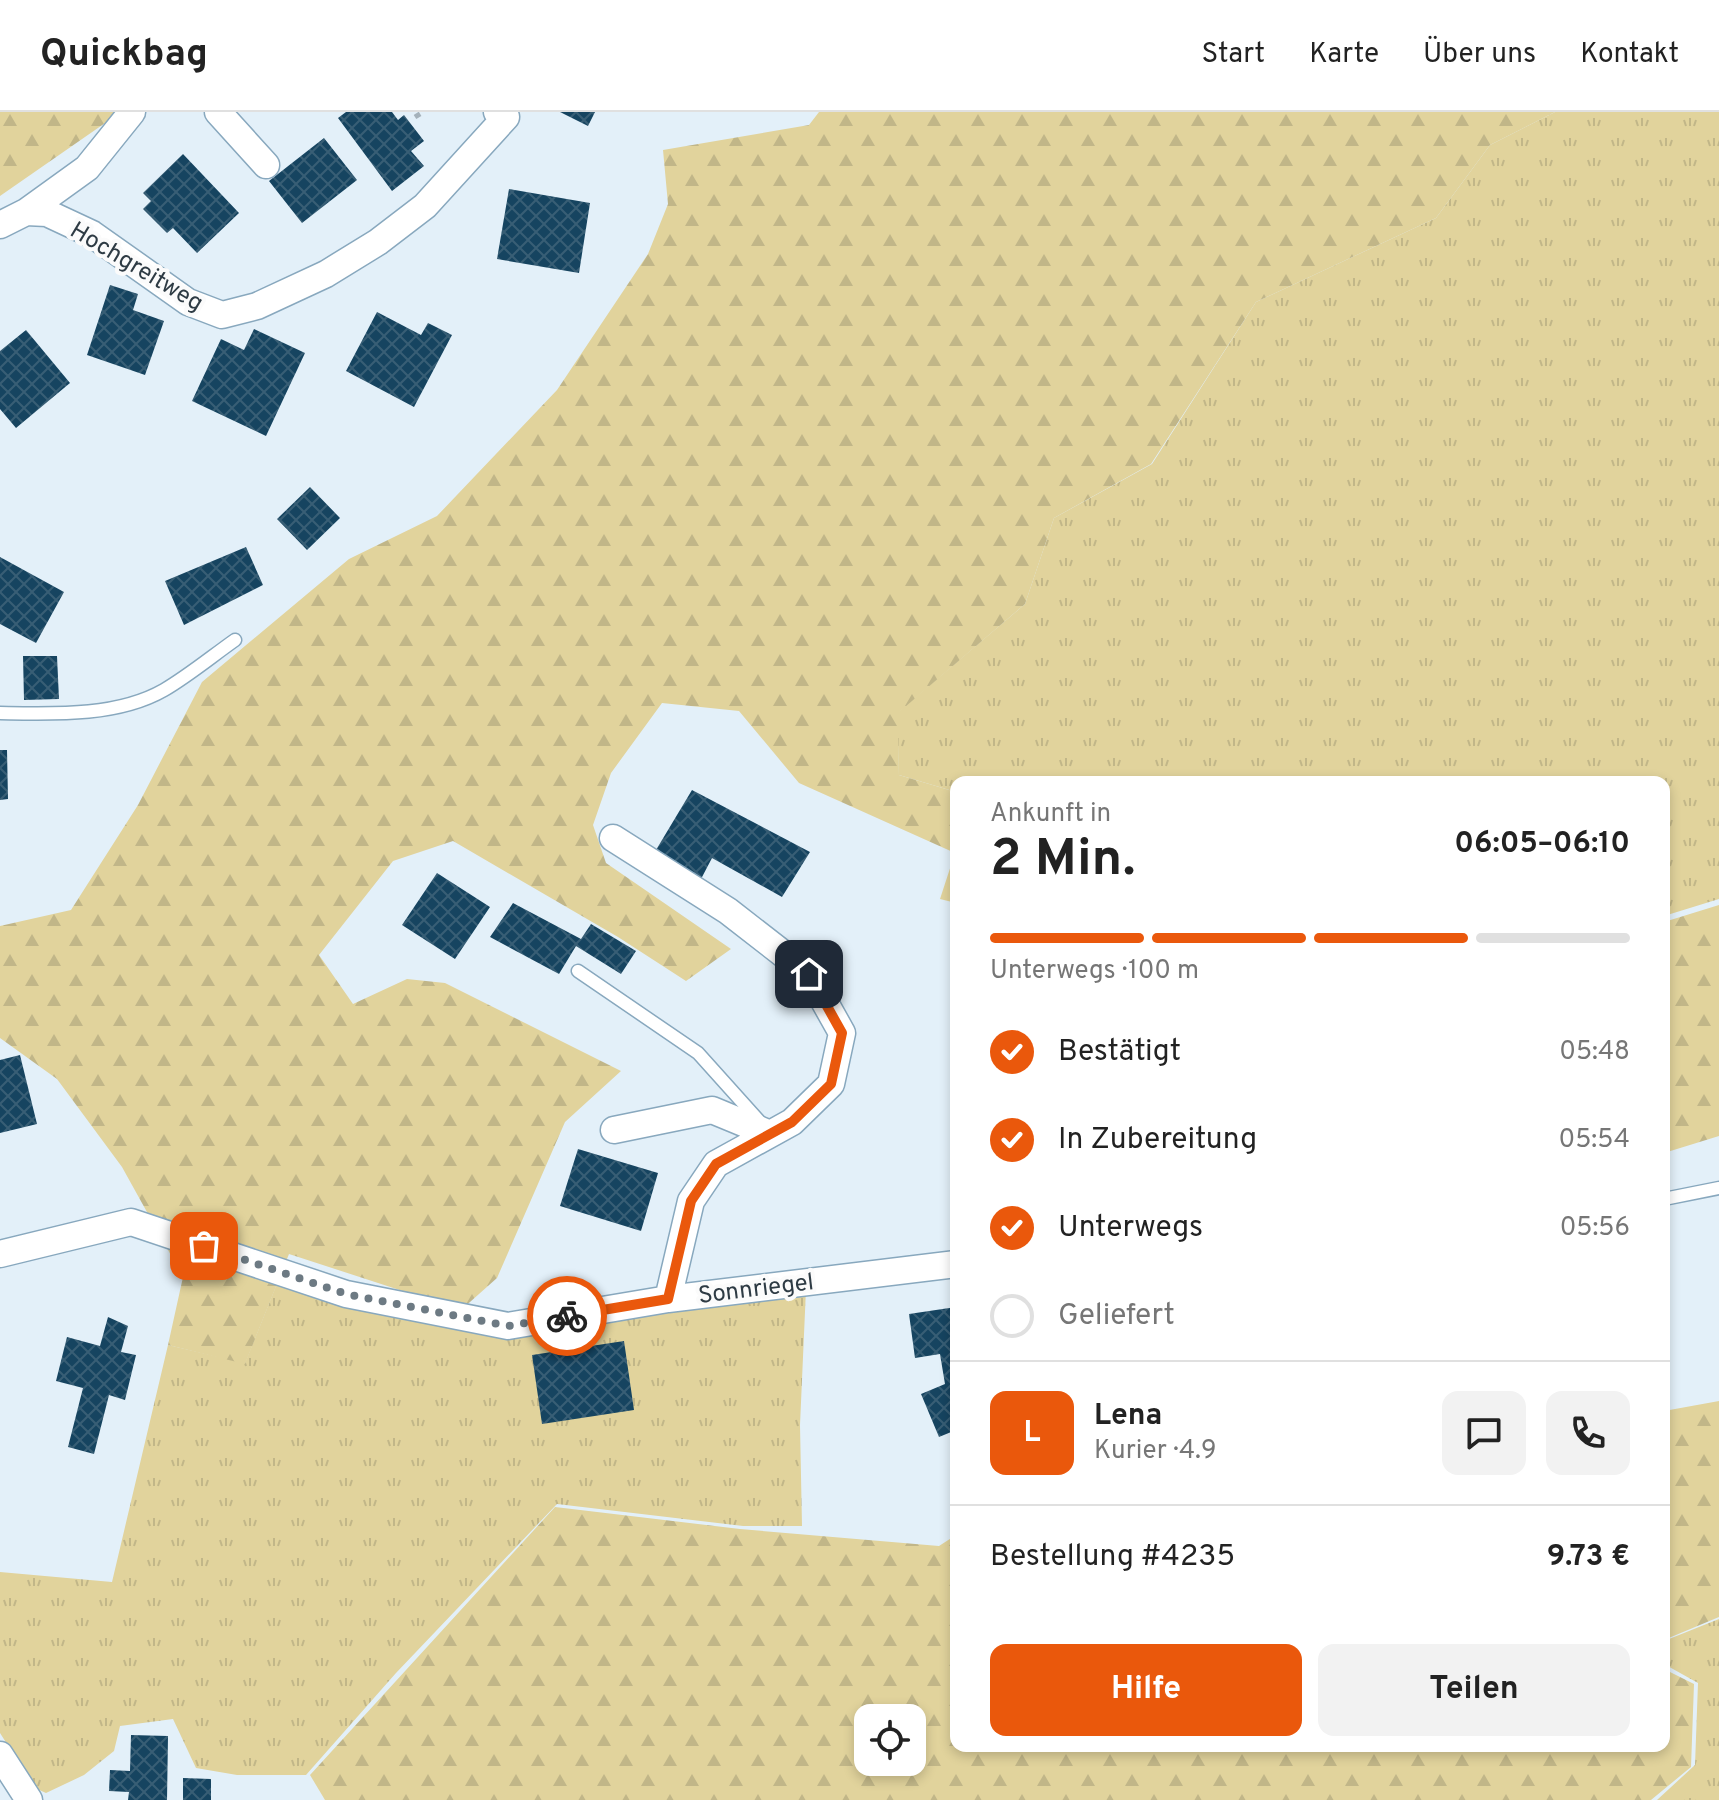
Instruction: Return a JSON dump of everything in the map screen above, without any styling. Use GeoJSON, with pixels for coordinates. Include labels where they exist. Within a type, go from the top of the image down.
{"type":"FeatureCollection","features":[{"type":"Feature","properties":{"kind":"street","name":"Hochgreitweg"},"geometry":{"type":"LineString","coordinates":[[0,225],[26,212],[87,168],[132,112]]}},
{"type":"Feature","properties":{"kind":"street"},"geometry":{"type":"LineString","coordinates":[[218,112],[266,165]]}},
{"type":"Feature","properties":{"kind":"street","name":"Hochgreitweg"},"geometry":{"type":"LineString","coordinates":[[26,212],[47,213],[92,234],[188,302],[222,315],[257,306],[326,274],[378,242],[425,206],[506,117],[497,112]]}},
{"type":"Feature","properties":{"kind":"street"},"geometry":{"type":"LineString","coordinates":[[613,838],[728,911],[809,974],[842,1033],[831,1084],[792,1122],[716,1164],[691,1201],[668,1299]]}},
{"type":"Feature","properties":{"kind":"street"},"geometry":{"type":"LineString","coordinates":[[614,1130],[712,1110],[770,1134]]}},
{"type":"Feature","properties":{"kind":"street","name":"Sonnriegel"},"geometry":{"type":"LineString","coordinates":[[0,1254],[131,1222],[346,1294],[508,1326],[668,1299],[950,1265]]}},
{"type":"Feature","properties":{"kind":"street"},"geometry":{"type":"LineString","coordinates":[[0,1755],[29,1800]]}},
{"type":"Feature","properties":{"kind":"lane"},"geometry":{"type":"LineString","coordinates":[[0,713],[59,714],[119,705],[162,692],[235,640]]}},
{"type":"Feature","properties":{"kind":"lane"},"geometry":{"type":"LineString","coordinates":[[578,971],[698,1053],[770,1134]]}},
{"type":"Feature","properties":{"kind":"lane"},"geometry":{"type":"LineString","coordinates":[[1670,1198],[1719,1188]]}},
{"type":"Feature","properties":{"kind":"path"},"geometry":{"type":"LineString","coordinates":[[415,117],[423,112]]}},
{"type":"Feature","properties":{"kind":"green space"},"geometry":{"type":"Polygon","coordinates":[[[0,112],[121,112],[0,196],[0,112]]]}},
{"type":"Feature","properties":{"kind":"green space"},"geometry":{"type":"Polygon","coordinates":[[[819,112],[1555,112],[1490,145],[1436,218],[1256,302],[1151,464],[1054,518],[1025,604],[898,713],[899,775],[950,790],[950,851],[799,783],[739,711],[662,703],[611,773],[593,825],[606,863],[731,949],[686,981],[618,937],[453,841],[393,861],[319,955],[353,1004],[407,979],[445,983],[621,1071],[565,1122],[497,1278],[461,1310],[289,1254],[245,1364],[168,1345],[183,1277],[122,1167],[57,1079],[0,1038],[0,926],[71,910],[138,805],[202,682],[349,559],[437,516],[557,390],[648,254],[668,204],[663,150],[809,125],[819,112]]]}},
{"type":"Feature","properties":{"kind":"green space"},"geometry":{"type":"Polygon","coordinates":[[[1555,112],[1719,112],[1719,899],[1670,914],[1670,776],[950,776],[950,790],[899,775],[897,713],[1025,604],[1054,518],[1152,464],[1256,302],[1436,218],[1490,145],[1555,112]]]}},
{"type":"Feature","properties":{"kind":"green space"},"geometry":{"type":"Polygon","coordinates":[[[950,868],[950,902],[940,899],[950,868]]]}},
{"type":"Feature","properties":{"kind":"green space"},"geometry":{"type":"Polygon","coordinates":[[[1719,905],[1719,1136],[1670,1151],[1670,920],[1719,905]]]}},
{"type":"Feature","properties":{"kind":"green space"},"geometry":{"type":"Polygon","coordinates":[[[280,1276],[425,1321],[514,1333],[806,1289],[800,1425],[802,1526],[743,1526],[557,1504],[396,1673],[306,1775],[237,1775],[196,1768],[173,1719],[120,1726],[114,1751],[84,1775],[46,1793],[35,1788],[0,1733],[0,1572],[112,1582],[168,1345],[245,1363],[280,1276]]]}},
{"type":"Feature","properties":{"kind":"green space"},"geometry":{"type":"Polygon","coordinates":[[[1719,1401],[1719,1617],[1670,1637],[1670,1410],[1719,1401]]]}},
{"type":"Feature","properties":{"kind":"green space"},"geometry":{"type":"Polygon","coordinates":[[[555,1507],[740,1529],[939,1546],[950,1539],[950,1752],[1670,1752],[1670,1672],[1694,1684],[1691,1767],[1651,1800],[325,1800],[310,1775],[555,1507]]]}},
{"type":"Feature","properties":{"kind":"green space"},"geometry":{"type":"Polygon","coordinates":[[[1719,1619],[1719,1800],[1657,1800],[1695,1765],[1698,1683],[1670,1667],[1670,1639],[1719,1619]]]}},
{"type":"Feature","properties":{"kind":"building"},"geometry":{"type":"Polygon","coordinates":[[[346,112],[392,112],[398,120],[404,115],[424,141],[411,151],[424,166],[392,191],[338,118],[346,112]]]}},
{"type":"Feature","properties":{"kind":"building"},"geometry":{"type":"Polygon","coordinates":[[[560,112],[595,112],[588,126],[560,112]]]}},
{"type":"Feature","properties":{"kind":"building"},"geometry":{"type":"Polygon","coordinates":[[[324,138],[357,180],[302,223],[269,181],[324,138]]]}},
{"type":"Feature","properties":{"kind":"building"},"geometry":{"type":"Polygon","coordinates":[[[183,154],[239,213],[197,253],[173,228],[167,233],[143,209],[151,201],[143,193],[183,154]]]}},
{"type":"Feature","properties":{"kind":"building"},"geometry":{"type":"Polygon","coordinates":[[[509,189],[590,203],[579,273],[497,259],[509,189]]]}},
{"type":"Feature","properties":{"kind":"building"},"geometry":{"type":"Polygon","coordinates":[[[110,285],[138,294],[133,310],[164,321],[145,375],[87,355],[110,285]]]}},
{"type":"Feature","properties":{"kind":"building"},"geometry":{"type":"Polygon","coordinates":[[[377,312],[421,335],[428,323],[452,335],[414,407],[346,371],[377,312]]]}},
{"type":"Feature","properties":{"kind":"building"},"geometry":{"type":"Polygon","coordinates":[[[254,329],[305,353],[266,436],[192,401],[221,339],[244,350],[254,329]]]}},
{"type":"Feature","properties":{"kind":"building"},"geometry":{"type":"Polygon","coordinates":[[[26,330],[70,383],[16,428],[0,409],[0,351],[26,330]]]}},
{"type":"Feature","properties":{"kind":"building"},"geometry":{"type":"Polygon","coordinates":[[[310,487],[340,518],[307,550],[277,519],[310,487]]]}},
{"type":"Feature","properties":{"kind":"building"},"geometry":{"type":"Polygon","coordinates":[[[246,547],[263,585],[184,625],[165,581],[246,547]]]}},
{"type":"Feature","properties":{"kind":"building"},"geometry":{"type":"Polygon","coordinates":[[[0,557],[64,592],[36,643],[0,624],[0,557]]]}},
{"type":"Feature","properties":{"kind":"building"},"geometry":{"type":"Polygon","coordinates":[[[23,656],[57,656],[59,699],[24,700],[23,656]]]}},
{"type":"Feature","properties":{"kind":"building"},"geometry":{"type":"Polygon","coordinates":[[[0,750],[7,750],[8,799],[0,800],[0,750]]]}},
{"type":"Feature","properties":{"kind":"building"},"geometry":{"type":"Polygon","coordinates":[[[692,790],[810,852],[782,897],[712,858],[701,879],[653,855],[692,790]]]}},
{"type":"Feature","properties":{"kind":"building"},"geometry":{"type":"Polygon","coordinates":[[[437,873],[490,907],[455,959],[402,925],[437,873]]]}},
{"type":"Feature","properties":{"kind":"building"},"geometry":{"type":"Polygon","coordinates":[[[513,903],[581,939],[591,924],[636,951],[621,974],[576,946],[559,974],[490,937],[513,903]]]}},
{"type":"Feature","properties":{"kind":"building"},"geometry":{"type":"Polygon","coordinates":[[[20,1055],[37,1124],[0,1133],[0,1060],[20,1055]]]}},
{"type":"Feature","properties":{"kind":"building"},"geometry":{"type":"Polygon","coordinates":[[[578,1149],[658,1173],[641,1231],[560,1206],[578,1149]]]}},
{"type":"Feature","properties":{"kind":"building"},"geometry":{"type":"Polygon","coordinates":[[[950,1308],[950,1432],[939,1437],[921,1394],[945,1384],[940,1354],[915,1358],[909,1314],[950,1308]]]}},
{"type":"Feature","properties":{"kind":"building"},"geometry":{"type":"Polygon","coordinates":[[[108,1317],[128,1326],[121,1352],[136,1355],[125,1400],[109,1395],[94,1454],[68,1447],[83,1388],[56,1381],[67,1337],[100,1346],[108,1317]]]}},
{"type":"Feature","properties":{"kind":"building"},"geometry":{"type":"Polygon","coordinates":[[[624,1341],[634,1410],[542,1424],[532,1355],[624,1341]]]}},
{"type":"Feature","properties":{"kind":"building"},"geometry":{"type":"Polygon","coordinates":[[[131,1735],[168,1736],[167,1800],[128,1800],[129,1792],[109,1791],[110,1770],[130,1771],[131,1735]]]}},
{"type":"Feature","properties":{"kind":"building"},"geometry":{"type":"Polygon","coordinates":[[[183,1778],[211,1779],[211,1800],[183,1800],[183,1778]]]}},
{"type":"Feature","properties":{"kind":"way so far"},"geometry":{"type":"LineString","coordinates":[[204,1246],[346,1294],[508,1326],[567,1316]]}},
{"type":"Feature","properties":{"kind":"route"},"geometry":{"type":"LineString","coordinates":[[567,1316],[668,1299],[691,1201],[716,1164],[792,1122],[831,1084],[842,1033],[809,974]]}}]}
